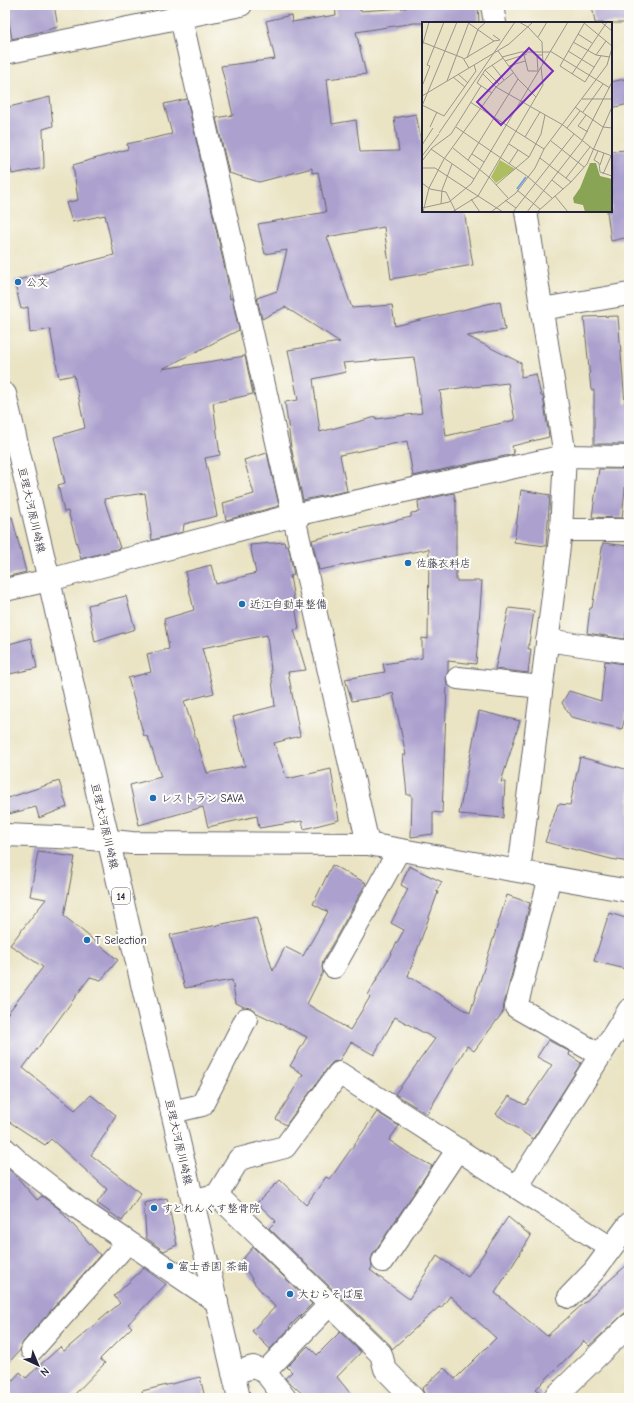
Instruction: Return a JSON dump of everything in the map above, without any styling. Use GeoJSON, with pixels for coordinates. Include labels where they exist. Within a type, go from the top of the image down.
{"type":"FeatureCollection","features":[{"type":"Feature","properties":{"kind":"street"},"geometry":{"type":"LineString","coordinates":[[5,53],[179,11],[240,5]]}},
{"type":"Feature","properties":{"kind":"street"},"geometry":{"type":"LineString","coordinates":[[492,5],[495,22]]}},
{"type":"Feature","properties":{"kind":"street"},"geometry":{"type":"LineString","coordinates":[[179,11],[368,844]]}},
{"type":"Feature","properties":{"kind":"street"},"geometry":{"type":"LineString","coordinates":[[519,871],[561,530],[565,456],[526,212]]}},
{"type":"Feature","properties":{"kind":"street"},"geometry":{"type":"LineString","coordinates":[[542,309],[629,294]]}},
{"type":"Feature","properties":{"kind":"street","name":"亘理大河原川崎線"},"geometry":{"type":"LineString","coordinates":[[5,394],[239,1398]]}},
{"type":"Feature","properties":{"kind":"street"},"geometry":{"type":"LineString","coordinates":[[5,590],[49,580],[294,515],[565,456],[629,457]]}},
{"type":"Feature","properties":{"kind":"street"},"geometry":{"type":"LineString","coordinates":[[561,530],[629,530]]}},
{"type":"Feature","properties":{"kind":"street"},"geometry":{"type":"LineString","coordinates":[[547,640],[629,652]]}},
{"type":"Feature","properties":{"kind":"street"},"geometry":{"type":"LineString","coordinates":[[458,678],[541,687]]}},
{"type":"Feature","properties":{"kind":"street"},"geometry":{"type":"LineString","coordinates":[[5,835],[82,838],[132,844],[368,844],[629,891]]}},
{"type":"Feature","properties":{"kind":"street"},"geometry":{"type":"LineString","coordinates":[[334,967],[399,850]]}},
{"type":"Feature","properties":{"kind":"street"},"geometry":{"type":"LineString","coordinates":[[550,877],[516,1007],[600,1055]]}},
{"type":"Feature","properties":{"kind":"street"},"geometry":{"type":"LineString","coordinates":[[516,1188],[629,1010]]}},
{"type":"Feature","properties":{"kind":"street"},"geometry":{"type":"LineString","coordinates":[[172,1112],[202,1105],[246,1019]]}},
{"type":"Feature","properties":{"kind":"street"},"geometry":{"type":"LineString","coordinates":[[193,1200],[218,1195],[239,1159],[285,1147],[339,1073],[611,1248]]}},
{"type":"Feature","properties":{"kind":"street"},"geometry":{"type":"LineString","coordinates":[[5,1148],[20,1163],[78,1208],[217,1302]]}},
{"type":"Feature","properties":{"kind":"street"},"geometry":{"type":"LineString","coordinates":[[383,1261],[458,1150]]}},
{"type":"Feature","properties":{"kind":"street"},"geometry":{"type":"LineString","coordinates":[[218,1195],[329,1305],[381,1354],[384,1369],[412,1398]]}},
{"type":"Feature","properties":{"kind":"street"},"geometry":{"type":"LineString","coordinates":[[569,1297],[594,1272],[629,1224]]}},
{"type":"Feature","properties":{"kind":"street"},"geometry":{"type":"LineString","coordinates":[[32,1350],[128,1242]]}},
{"type":"Feature","properties":{"kind":"street"},"geometry":{"type":"LineString","coordinates":[[264,1372],[329,1305]]}},
{"type":"Feature","properties":{"kind":"street"},"geometry":{"type":"LineString","coordinates":[[554,1398],[629,1325]]}},
{"type":"Feature","properties":{"kind":"street"},"geometry":{"type":"LineString","coordinates":[[233,1373],[253,1367],[264,1372],[285,1398]]}},
{"type":"Feature","properties":{"kind":"building"},"geometry":{"type":"Polygon","coordinates":[[[6,5],[54,5],[58,27],[12,39],[6,5]]]}},
{"type":"Feature","properties":{"kind":"building"},"geometry":{"type":"Polygon","coordinates":[[[335,5],[360,5],[360,11],[406,8],[406,5],[478,5],[479,22],[422,22],[356,32],[366,74],[327,79],[332,124],[356,120],[360,152],[399,151],[394,118],[416,114],[422,146],[422,212],[464,212],[473,265],[391,279],[384,227],[327,237],[352,308],[392,305],[395,326],[500,301],[505,330],[467,336],[521,363],[521,377],[536,374],[541,396],[543,396],[549,437],[512,446],[514,454],[413,476],[407,441],[340,455],[347,491],[303,500],[291,447],[285,402],[298,400],[288,350],[340,342],[285,307],[262,319],[257,298],[277,291],[287,250],[265,254],[258,224],[326,212],[318,172],[312,173],[312,168],[259,182],[229,173],[216,118],[233,115],[221,66],[275,59],[266,21],[291,15],[292,22],[336,15],[335,5]],[[414,357],[343,363],[346,372],[313,379],[320,432],[376,417],[376,419],[422,413],[414,357]],[[508,383],[440,391],[446,436],[515,420],[508,383]]]}},
{"type":"Feature","properties":{"kind":"building"},"geometry":{"type":"Polygon","coordinates":[[[592,5],[624,5],[627,23],[595,22],[592,5]]]}},
{"type":"Feature","properties":{"kind":"building"},"geometry":{"type":"Polygon","coordinates":[[[629,78],[629,104],[612,108],[612,82],[629,78]]]}},
{"type":"Feature","properties":{"kind":"building"},"geometry":{"type":"Polygon","coordinates":[[[50,97],[53,126],[43,129],[44,168],[12,174],[5,148],[5,108],[50,97]]]}},
{"type":"Feature","properties":{"kind":"building"},"geometry":{"type":"Polygon","coordinates":[[[187,99],[227,278],[230,299],[232,298],[239,330],[162,369],[245,356],[253,394],[213,403],[220,455],[205,458],[217,516],[184,524],[183,532],[152,540],[145,493],[104,499],[120,548],[81,559],[68,511],[64,512],[58,485],[65,483],[54,437],[85,428],[74,375],[59,378],[50,329],[30,333],[28,307],[21,309],[14,281],[114,255],[105,215],[72,222],[66,203],[78,200],[73,165],[128,149],[127,144],[172,134],[164,104],[187,99]]]}},
{"type":"Feature","properties":{"kind":"building"},"geometry":{"type":"Polygon","coordinates":[[[629,150],[629,237],[611,241],[607,212],[612,212],[612,151],[629,150]]]}},
{"type":"Feature","properties":{"kind":"building"},"geometry":{"type":"Polygon","coordinates":[[[618,316],[625,404],[629,403],[629,444],[594,444],[594,390],[591,390],[584,317],[618,316]]]}},
{"type":"Feature","properties":{"kind":"building"},"geometry":{"type":"Polygon","coordinates":[[[267,453],[279,506],[226,520],[223,503],[254,494],[244,460],[267,453]]]}},
{"type":"Feature","properties":{"kind":"building"},"geometry":{"type":"Polygon","coordinates":[[[599,469],[627,469],[622,518],[592,517],[599,469]]]}},
{"type":"Feature","properties":{"kind":"building"},"geometry":{"type":"Polygon","coordinates":[[[521,490],[550,495],[546,546],[514,542],[521,490]]]}},
{"type":"Feature","properties":{"kind":"building"},"geometry":{"type":"Polygon","coordinates":[[[454,493],[456,504],[456,581],[482,581],[476,664],[448,661],[448,671],[446,677],[447,684],[442,813],[433,812],[433,834],[411,837],[412,795],[407,795],[403,755],[406,755],[393,693],[384,696],[352,701],[345,679],[385,672],[383,664],[422,658],[422,638],[428,639],[429,549],[319,570],[312,540],[411,517],[411,513],[419,512],[418,501],[454,493]]]}},
{"type":"Feature","properties":{"kind":"building"},"geometry":{"type":"Polygon","coordinates":[[[12,517],[26,572],[5,577],[5,518],[12,517]]]}},
{"type":"Feature","properties":{"kind":"building"},"geometry":{"type":"Polygon","coordinates":[[[284,542],[285,546],[288,545],[294,575],[290,576],[299,629],[294,630],[306,670],[288,672],[300,736],[274,743],[287,779],[331,769],[339,820],[304,829],[302,821],[259,828],[257,816],[208,827],[203,807],[139,825],[130,785],[161,777],[148,737],[144,736],[128,678],[151,672],[147,654],[169,649],[164,619],[194,610],[185,572],[211,565],[216,584],[256,573],[250,545],[284,542]],[[267,635],[202,648],[214,693],[184,701],[207,773],[245,766],[233,717],[275,706],[267,635]]]}},
{"type":"Feature","properties":{"kind":"building"},"geometry":{"type":"Polygon","coordinates":[[[603,543],[629,546],[629,613],[625,639],[587,633],[590,608],[592,608],[603,543]]]}},
{"type":"Feature","properties":{"kind":"building"},"geometry":{"type":"Polygon","coordinates":[[[126,596],[135,629],[95,642],[88,605],[126,596]]]}},
{"type":"Feature","properties":{"kind":"building"},"geometry":{"type":"Polygon","coordinates":[[[509,608],[534,611],[528,649],[531,649],[528,673],[495,669],[509,608]]]}},
{"type":"Feature","properties":{"kind":"building"},"geometry":{"type":"Polygon","coordinates":[[[31,638],[37,668],[5,675],[5,645],[31,638]]]}},
{"type":"Feature","properties":{"kind":"building"},"geometry":{"type":"Polygon","coordinates":[[[605,661],[629,665],[629,702],[622,729],[571,717],[562,703],[569,691],[601,701],[605,661]]]}},
{"type":"Feature","properties":{"kind":"building"},"geometry":{"type":"Polygon","coordinates":[[[479,711],[520,721],[501,782],[505,782],[503,818],[459,814],[479,711]]]}},
{"type":"Feature","properties":{"kind":"building"},"geometry":{"type":"Polygon","coordinates":[[[580,757],[629,770],[629,862],[611,859],[545,842],[558,804],[570,805],[580,757]]]}},
{"type":"Feature","properties":{"kind":"building"},"geometry":{"type":"Polygon","coordinates":[[[59,781],[67,807],[39,818],[36,807],[5,815],[5,799],[59,781]]]}},
{"type":"Feature","properties":{"kind":"building"},"geometry":{"type":"Polygon","coordinates":[[[38,852],[75,857],[64,916],[118,960],[101,980],[90,977],[23,1068],[75,1110],[91,1095],[116,1115],[91,1155],[141,1193],[122,1221],[97,1203],[107,1189],[51,1139],[45,1145],[5,1119],[5,1017],[43,967],[10,945],[46,899],[30,896],[38,852]]]}},
{"type":"Feature","properties":{"kind":"building"},"geometry":{"type":"Polygon","coordinates":[[[332,865],[366,883],[323,961],[323,972],[307,1004],[350,1030],[370,997],[368,995],[404,930],[391,923],[408,889],[401,885],[409,866],[442,882],[436,891],[438,892],[408,976],[470,1013],[507,895],[530,903],[503,1012],[474,1051],[467,1046],[427,1114],[395,1094],[435,1039],[395,1017],[374,1055],[351,1042],[339,1061],[333,1062],[329,1066],[286,1125],[276,1119],[303,1074],[290,1066],[307,1037],[257,1013],[251,1008],[244,1007],[236,1003],[232,980],[185,988],[170,935],[256,917],[273,971],[285,947],[303,956],[328,912],[313,904],[332,865]]]}},
{"type":"Feature","properties":{"kind":"building"},"geometry":{"type":"Polygon","coordinates":[[[609,913],[629,919],[629,970],[594,961],[609,913]]]}},
{"type":"Feature","properties":{"kind":"building"},"geometry":{"type":"Polygon","coordinates":[[[548,1040],[570,1052],[569,1055],[581,1063],[533,1139],[496,1114],[509,1096],[525,1105],[552,1065],[537,1057],[548,1040]]]}},
{"type":"Feature","properties":{"kind":"building"},"geometry":{"type":"Polygon","coordinates":[[[377,1112],[399,1126],[389,1140],[408,1153],[432,1166],[373,1254],[371,1260],[372,1267],[370,1270],[409,1299],[437,1256],[468,1277],[508,1217],[531,1236],[495,1293],[547,1336],[629,1263],[629,1309],[589,1346],[584,1341],[536,1389],[542,1394],[542,1398],[425,1398],[422,1389],[444,1368],[455,1379],[496,1338],[450,1296],[441,1308],[439,1307],[392,1349],[390,1345],[269,1228],[276,1221],[257,1203],[280,1180],[306,1205],[326,1177],[330,1179],[377,1112]]]}},
{"type":"Feature","properties":{"kind":"building"},"geometry":{"type":"Polygon","coordinates":[[[5,1166],[37,1200],[42,1196],[58,1208],[100,1255],[23,1342],[20,1350],[5,1367],[5,1166]]]}},
{"type":"Feature","properties":{"kind":"building"},"geometry":{"type":"Polygon","coordinates":[[[167,1198],[177,1245],[164,1251],[146,1238],[144,1203],[167,1198]]]}},
{"type":"Feature","properties":{"kind":"building"},"geometry":{"type":"Polygon","coordinates":[[[253,1247],[312,1304],[270,1349],[252,1331],[275,1307],[255,1284],[241,1261],[253,1247]]]}},
{"type":"Feature","properties":{"kind":"building"},"geometry":{"type":"Polygon","coordinates":[[[144,1268],[166,1284],[128,1324],[132,1327],[100,1359],[105,1363],[71,1398],[5,1398],[5,1389],[20,1372],[26,1378],[60,1347],[64,1351],[120,1303],[114,1296],[144,1268]]]}},
{"type":"Feature","properties":{"kind":"building"},"geometry":{"type":"Polygon","coordinates":[[[340,1332],[361,1352],[337,1377],[354,1398],[307,1398],[285,1378],[292,1372],[287,1367],[308,1346],[317,1355],[340,1332]]]}},
{"type":"Feature","properties":{"kind":"building"},"geometry":{"type":"Polygon","coordinates":[[[200,1377],[205,1398],[143,1398],[142,1391],[200,1377]]]}},
{"type":"Feature","properties":{"kind":"place","name":"公文"},"geometry":{"type":"Point","coordinates":[18,282]}},
{"type":"Feature","properties":{"kind":"place","name":"佐藤衣料店"},"geometry":{"type":"Point","coordinates":[408,563]}},
{"type":"Feature","properties":{"kind":"place","name":"近江自動車整備"},"geometry":{"type":"Point","coordinates":[242,604]}},
{"type":"Feature","properties":{"kind":"place","name":"レストラン SAVA"},"geometry":{"type":"Point","coordinates":[153,798]}},
{"type":"Feature","properties":{"kind":"place","name":"T Selection"},"geometry":{"type":"Point","coordinates":[87,940]}},
{"type":"Feature","properties":{"kind":"place","name":"すとれんぐす整骨院"},"geometry":{"type":"Point","coordinates":[154,1208]}},
{"type":"Feature","properties":{"kind":"place","name":"富士香園 茶舗"},"geometry":{"type":"Point","coordinates":[170,1266]}},
{"type":"Feature","properties":{"kind":"place","name":"大むらそば屋"},"geometry":{"type":"Point","coordinates":[290,1294]}}]}
